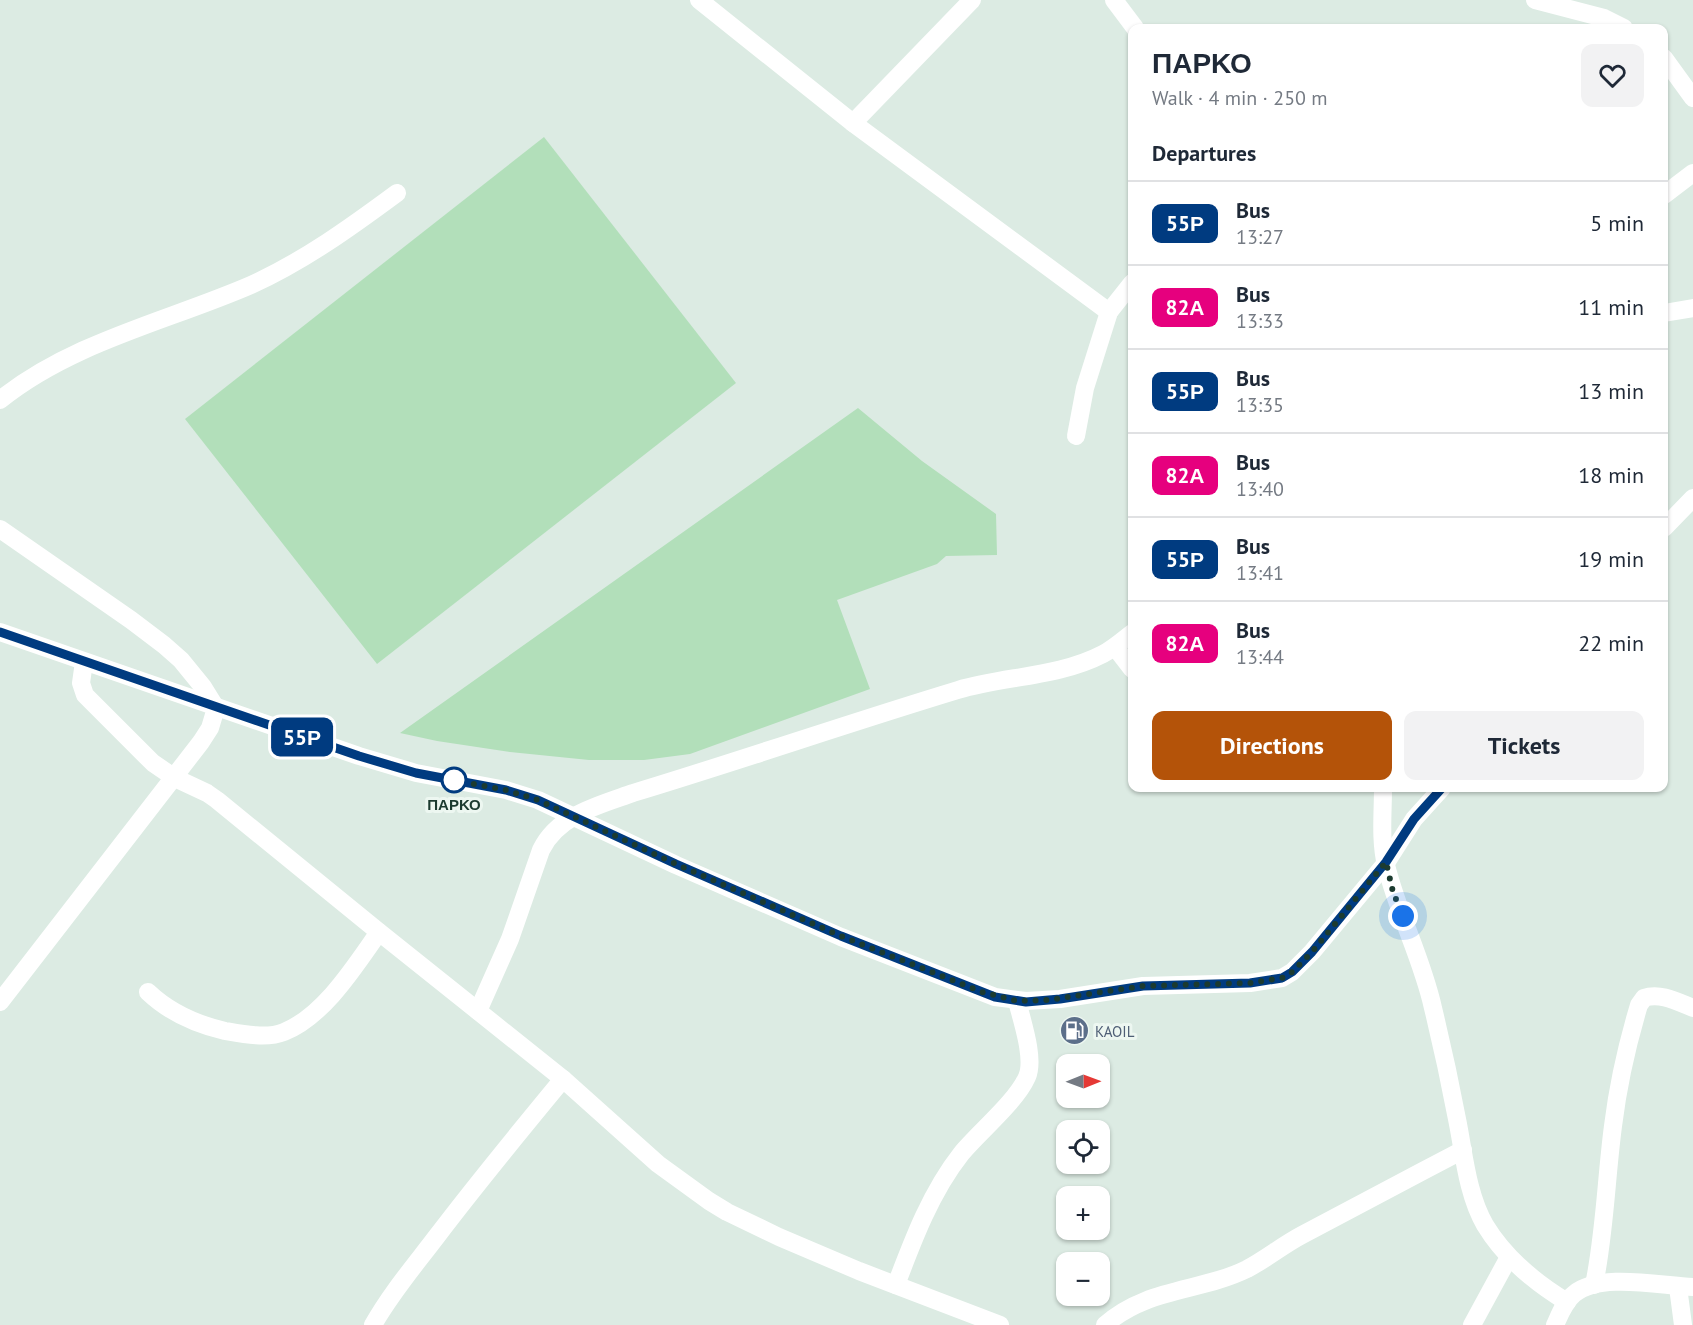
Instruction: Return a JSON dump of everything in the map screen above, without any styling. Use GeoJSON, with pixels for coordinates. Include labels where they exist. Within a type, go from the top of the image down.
{"type":"FeatureCollection","features":[{"type":"Feature","properties":{"kind":"street"},"geometry":{"type":"LineString","coordinates":[[699,0],[853,123],[1109,312]]}},
{"type":"Feature","properties":{"kind":"street"},"geometry":{"type":"LineString","coordinates":[[853,123],[972,0]]}},
{"type":"Feature","properties":{"kind":"street"},"geometry":{"type":"LineString","coordinates":[[1114,0],[1132,24]]}},
{"type":"Feature","properties":{"kind":"street"},"geometry":{"type":"LineString","coordinates":[[1535,0],[1604,18],[1616,24]]}},
{"type":"Feature","properties":{"kind":"street"},"geometry":{"type":"LineString","coordinates":[[1668,64],[1693,98]]}},
{"type":"Feature","properties":{"kind":"street"},"geometry":{"type":"LineString","coordinates":[[1668,192],[1693,173]]}},
{"type":"Feature","properties":{"kind":"street"},"geometry":{"type":"LineString","coordinates":[[0,400],[43,371],[89,349],[226,295],[282,269],[339,236],[397,193]]}},
{"type":"Feature","properties":{"kind":"street"},"geometry":{"type":"LineString","coordinates":[[1076,436],[1085,388],[1109,312],[1128,288]]}},
{"type":"Feature","properties":{"kind":"street"},"geometry":{"type":"LineString","coordinates":[[1668,312],[1693,308]]}},
{"type":"Feature","properties":{"kind":"street"},"geometry":{"type":"LineString","coordinates":[[1668,524],[1693,498]]}},
{"type":"Feature","properties":{"kind":"street"},"geometry":{"type":"LineString","coordinates":[[0,529],[164,645],[195,678],[216,708]]}},
{"type":"Feature","properties":{"kind":"street"},"geometry":{"type":"LineString","coordinates":[[0,632],[359,756],[416,773],[522,794],[851,941],[995,997],[1017,1001],[1048,1000],[1143,986],[1250,983],[1282,978],[1292,972],[1312,952],[1386,862],[1409,827],[1439,792]]}},
{"type":"Feature","properties":{"kind":"street"},"geometry":{"type":"LineString","coordinates":[[478,1011],[510,939],[541,850],[551,833],[574,818],[633,793],[961,689],[1064,668],[1092,659],[1115,647],[1128,636]]}},
{"type":"Feature","properties":{"kind":"street"},"geometry":{"type":"LineString","coordinates":[[1115,647],[1128,664]]}},
{"type":"Feature","properties":{"kind":"street"},"geometry":{"type":"LineString","coordinates":[[84,662],[81,683],[85,695],[153,763],[175,778],[217,800],[563,1079],[658,1164],[685,1185],[718,1207],[779,1237],[1000,1325]]}},
{"type":"Feature","properties":{"kind":"street"},"geometry":{"type":"LineString","coordinates":[[0,1002],[175,778],[210,728],[216,708]]}},
{"type":"Feature","properties":{"kind":"street"},"geometry":{"type":"LineString","coordinates":[[1383,792],[1386,862],[1393,892],[1427,982],[1463,1150],[1480,1215],[1509,1257],[1539,1285],[1567,1302]]}},
{"type":"Feature","properties":{"kind":"street"},"geometry":{"type":"LineString","coordinates":[[148,992],[181,1017],[213,1028],[249,1036],[283,1033],[312,1015],[342,984],[379,932]]}},
{"type":"Feature","properties":{"kind":"street"},"geometry":{"type":"LineString","coordinates":[[1594,1285],[1605,1215],[1619,1086],[1625,1053],[1639,1005],[1644,998],[1653,996],[1668,998],[1693,1008]]}},
{"type":"Feature","properties":{"kind":"street"},"geometry":{"type":"LineString","coordinates":[[896,1285],[908,1251],[941,1182],[962,1154],[1019,1091],[1027,1077],[1029,1059],[1017,1001]]}},
{"type":"Feature","properties":{"kind":"street"},"geometry":{"type":"LineString","coordinates":[[373,1325],[396,1289],[505,1148],[563,1079]]}},
{"type":"Feature","properties":{"kind":"street"},"geometry":{"type":"LineString","coordinates":[[1105,1325],[1138,1303],[1174,1290],[1208,1284],[1249,1268],[1301,1236],[1463,1150]]}},
{"type":"Feature","properties":{"kind":"street"},"geometry":{"type":"LineString","coordinates":[[1472,1325],[1509,1257]]}},
{"type":"Feature","properties":{"kind":"street"},"geometry":{"type":"LineString","coordinates":[[1555,1325],[1567,1302],[1577,1291],[1594,1285],[1624,1282],[1686,1287],[1683,1325]]}},
{"type":"Feature","properties":{"kind":"green space"},"geometry":{"type":"Polygon","coordinates":[[[544,137],[736,383],[377,664],[185,419],[544,137]]]}},
{"type":"Feature","properties":{"kind":"green space"},"geometry":{"type":"Polygon","coordinates":[[[858,408],[922,461],[996,514],[997,555],[946,556],[937,564],[837,600],[870,689],[690,754],[644,760],[589,760],[510,752],[400,733],[858,408]]]}},
{"type":"Feature","properties":{"kind":"bus line","name":"55Ρ"},"geometry":{"type":"LineString","coordinates":[[0,632],[359,756],[416,773],[506,790],[538,800],[676,864],[841,936],[995,997],[1017,1001],[1048,1000],[1143,986],[1250,983],[1282,978],[1299,966],[1312,952],[1386,862],[1414,819],[1438,792]]}},
{"type":"Feature","properties":{"kind":"place","name":"ΠΑΡΚΟ"},"geometry":{"type":"Point","coordinates":[454,780]}},
{"type":"Feature","properties":{"kind":"place","name":"KAOIL"},"geometry":{"type":"Point","coordinates":[1074,1031]}},
{"type":"Feature","properties":{"kind":"route"},"geometry":{"type":"LineString","coordinates":[[454,780],[448,779],[506,790],[538,800],[676,864],[841,936],[995,997],[1017,1001],[1048,1000],[1143,986],[1250,983],[1282,978],[1299,966],[1312,952],[1386,862],[1393,892],[1403,916]]}}]}
